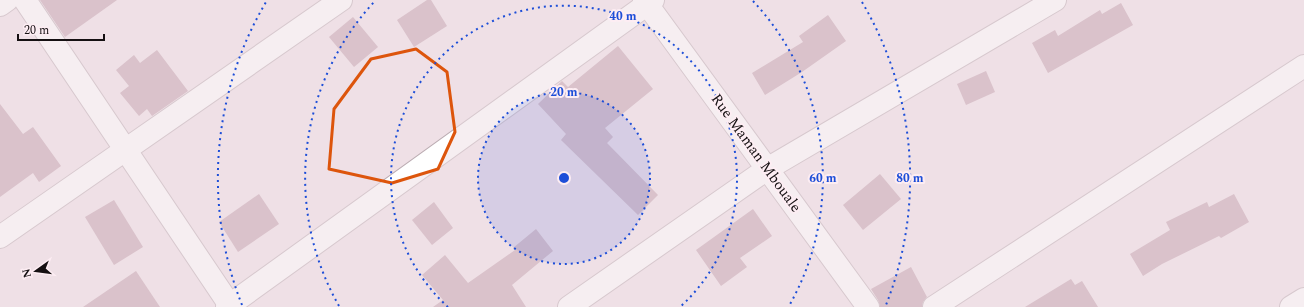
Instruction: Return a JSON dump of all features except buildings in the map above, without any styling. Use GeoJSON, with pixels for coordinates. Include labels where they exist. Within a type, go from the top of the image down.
{"type":"FeatureCollection","features":[{"type":"Feature","properties":{"kind":"street"},"geometry":{"type":"LineString","coordinates":[[0,4],[7,0]]}},
{"type":"Feature","properties":{"kind":"street"},"geometry":{"type":"LineString","coordinates":[[25,0],[230,306],[648,1]]}},
{"type":"Feature","properties":{"kind":"street"},"geometry":{"type":"LineString","coordinates":[[0,237],[341,0]]}},
{"type":"Feature","properties":{"kind":"street"},"geometry":{"type":"LineString","coordinates":[[569,307],[767,169],[1055,0]]}},
{"type":"Feature","properties":{"kind":"street","name":"Rue Maman Mbouale"},"geometry":{"type":"LineString","coordinates":[[648,1],[767,169],[868,307]]}},
{"type":"Feature","properties":{"kind":"street"},"geometry":{"type":"LineString","coordinates":[[934,307],[1304,66]]}},
{"type":"Feature","properties":{"kind":"street"},"geometry":{"type":"LineString","coordinates":[[1291,307],[1304,299]]}},
{"type":"Feature","properties":{"kind":"highlighted area"},"geometry":{"type":"Polygon","coordinates":[[[416,49],[447,72],[455,132],[438,169],[392,183],[329,169],[334,109],[371,59],[416,49]]]}}]}
